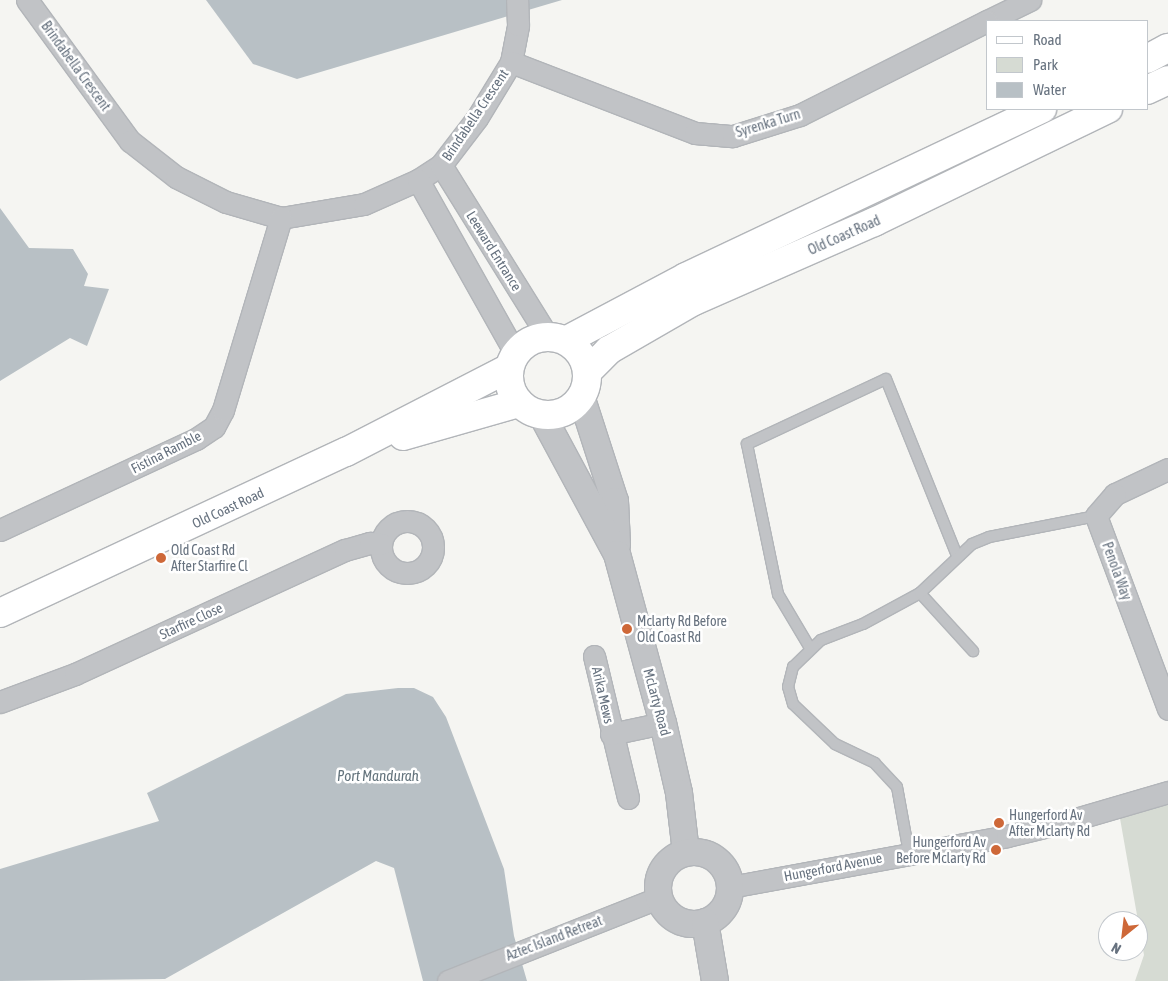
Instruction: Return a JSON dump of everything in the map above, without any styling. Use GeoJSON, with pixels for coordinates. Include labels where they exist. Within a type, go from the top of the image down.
{"type":"FeatureCollection","features":[{"type":"Feature","properties":{"kind":"main road"},"geometry":{"type":"LineString","coordinates":[[1148,58],[1168,48]]}},
{"type":"Feature","properties":{"kind":"main road"},"geometry":{"type":"LineString","coordinates":[[1148,90],[1168,80]]}},
{"type":"Feature","properties":{"kind":"main road","name":"Old Coast Road"},"geometry":{"type":"LineString","coordinates":[[0,613],[346,452],[512,361],[532,340],[557,338],[1040,110]]}},
{"type":"Feature","properties":{"kind":"main road","name":"Old Coast Road"},"geometry":{"type":"LineString","coordinates":[[346,452],[530,409],[565,411],[609,350],[694,301],[874,222],[1106,110]]}},
{"type":"Feature","properties":{"kind":"main road"},"geometry":{"type":"LineString","coordinates":[[557,338],[581,356],[584,384]]}},
{"type":"Feature","properties":{"kind":"main road"},"geometry":{"type":"LineString","coordinates":[[512,361],[511,390],[530,409]]}},
{"type":"Feature","properties":{"kind":"street","name":"Brindabella Crescent"},"geometry":{"type":"LineString","coordinates":[[27,0],[130,141],[176,177],[226,202],[281,218],[364,204],[418,180],[441,165],[477,118],[511,62],[518,25],[517,0]]}},
{"type":"Feature","properties":{"kind":"street","name":"Syrenka Turn"},"geometry":{"type":"LineString","coordinates":[[989,20],[1030,0]]}},
{"type":"Feature","properties":{"kind":"street","name":"Syrenka Turn"},"geometry":{"type":"LineString","coordinates":[[511,62],[695,133],[733,136],[800,115],[986,22]]}},
{"type":"Feature","properties":{"kind":"street","name":"Leeward Entrance"},"geometry":{"type":"LineString","coordinates":[[441,165],[557,338]]}},
{"type":"Feature","properties":{"kind":"street","name":"Leeward Entrance"},"geometry":{"type":"LineString","coordinates":[[418,180],[512,361]]}},
{"type":"Feature","properties":{"kind":"street","name":"Fistina Ramble"},"geometry":{"type":"LineString","coordinates":[[0,530],[196,439],[214,427],[223,410],[281,218]]}},
{"type":"Feature","properties":{"kind":"street","name":"McLarty Road"},"geometry":{"type":"LineString","coordinates":[[584,384],[615,501],[617,554],[663,723],[679,793],[686,853]]}},
{"type":"Feature","properties":{"kind":"street","name":"McLarty Road"},"geometry":{"type":"LineString","coordinates":[[530,409],[617,554]]}},
{"type":"Feature","properties":{"kind":"street"},"geometry":{"type":"LineString","coordinates":[[1096,516],[1115,494],[1167,471]]}},
{"type":"Feature","properties":{"kind":"street","name":"Penola Way"},"geometry":{"type":"LineString","coordinates":[[1096,516],[1168,709]]}},
{"type":"Feature","properties":{"kind":"street","name":"Starfire Close"},"geometry":{"type":"LineString","coordinates":[[0,702],[75,674],[345,550],[370,543],[381,544]]}},
{"type":"Feature","properties":{"kind":"street","name":"Arika Mews"},"geometry":{"type":"LineString","coordinates":[[594,656],[611,734],[628,798]]}},
{"type":"Feature","properties":{"kind":"street","name":"Arika Mews"},"geometry":{"type":"LineString","coordinates":[[611,734],[663,723]]}},
{"type":"Feature","properties":{"kind":"street","name":"Hungerford Avenue"},"geometry":{"type":"LineString","coordinates":[[730,887],[1070,821],[1168,792]]}},
{"type":"Feature","properties":{"kind":"street"},"geometry":{"type":"LineString","coordinates":[[686,853],[707,854],[716,859],[724,867],[730,887],[724,908],[705,922],[694,923],[672,916],[660,897],[658,886],[666,865],[686,853]]}},
{"type":"Feature","properties":{"kind":"street","name":"Aztec Island Retreat"},"geometry":{"type":"LineString","coordinates":[[448,981],[526,948],[660,897]]}},
{"type":"Feature","properties":{"kind":"street"},"geometry":{"type":"LineString","coordinates":[[705,922],[715,981]]}},
{"type":"Feature","properties":{"kind":"lane"},"geometry":{"type":"LineString","coordinates":[[810,648],[778,594],[747,444],[886,378],[957,556]]}},
{"type":"Feature","properties":{"kind":"lane"},"geometry":{"type":"LineString","coordinates":[[910,852],[901,794],[894,783],[875,763],[835,744],[793,704],[788,687],[790,674],[800,656],[821,640],[863,624],[920,593],[957,556],[972,544],[989,537],[1096,516]]}},
{"type":"Feature","properties":{"kind":"lane"},"geometry":{"type":"LineString","coordinates":[[920,593],[973,652]]}},
{"type":"Feature","properties":{"kind":"green space"},"geometry":{"type":"Polygon","coordinates":[[[1168,792],[1168,981],[1135,981],[1142,961],[1148,961],[1148,911],[1136,911],[1118,807],[1168,792]]]}},
{"type":"Feature","properties":{"kind":"water"},"geometry":{"type":"Polygon","coordinates":[[[206,0],[562,0],[297,79],[253,64],[206,0]]]}},
{"type":"Feature","properties":{"kind":"water"},"geometry":{"type":"Polygon","coordinates":[[[0,208],[29,248],[73,249],[88,274],[84,286],[109,289],[87,346],[70,338],[0,381],[0,208]]]}},
{"type":"Feature","properties":{"kind":"water","name":"Port Mandurah"},"geometry":{"type":"Polygon","coordinates":[[[414,688],[433,697],[446,717],[504,869],[514,936],[527,981],[423,981],[394,868],[376,861],[165,979],[0,981],[0,869],[159,821],[147,793],[346,694],[414,688]]]}},
{"type":"Feature","properties":{"kind":"place","name":"Old Coast Rd After Starfire Cl"},"geometry":{"type":"Point","coordinates":[161,558]}},
{"type":"Feature","properties":{"kind":"place","name":"Mclarty Rd Before Old Coast Rd"},"geometry":{"type":"Point","coordinates":[627,629]}},
{"type":"Feature","properties":{"kind":"place","name":"Hungerford Av After Mclarty Rd"},"geometry":{"type":"Point","coordinates":[999,823]}},
{"type":"Feature","properties":{"kind":"place","name":"Hungerford Av Before Mclarty Rd"},"geometry":{"type":"Point","coordinates":[996,850]}}]}
